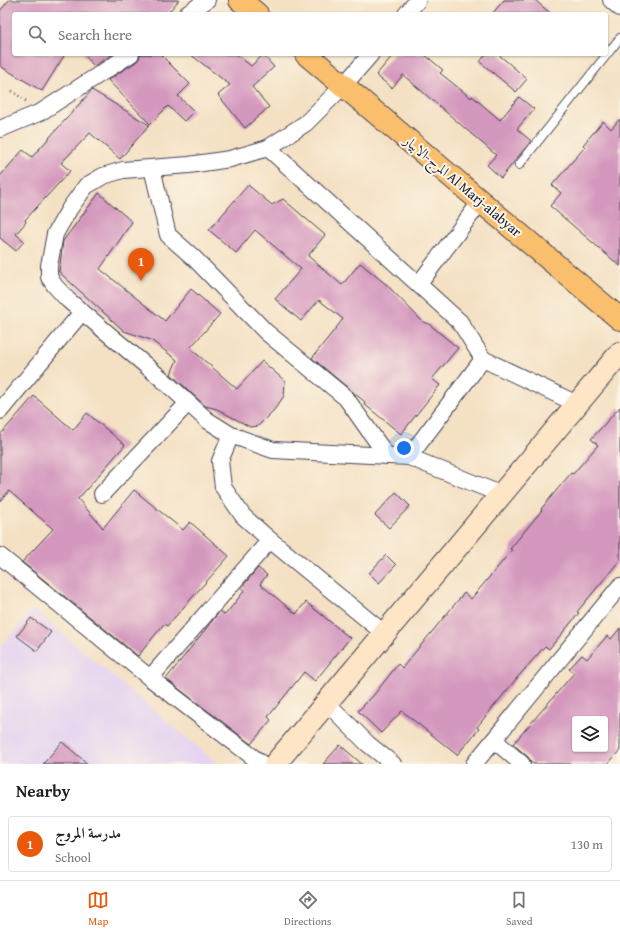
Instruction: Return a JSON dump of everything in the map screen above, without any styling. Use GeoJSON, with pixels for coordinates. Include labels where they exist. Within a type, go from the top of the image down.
{"type":"FeatureCollection","features":[{"type":"Feature","properties":{"kind":"main road"},"geometry":{"type":"LineString","coordinates":[[240,0],[255,12]]}},
{"type":"Feature","properties":{"kind":"main road","name":"المرج-الابيار Al Marj-alabyar"},"geometry":{"type":"LineString","coordinates":[[308,56],[620,319]]}},
{"type":"Feature","properties":{"kind":"main road"},"geometry":{"type":"LineString","coordinates":[[275,764],[385,634],[500,494],[620,353]]}},
{"type":"Feature","properties":{"kind":"street"},"geometry":{"type":"LineString","coordinates":[[190,12],[207,0]]}},
{"type":"Feature","properties":{"kind":"street"},"geometry":{"type":"LineString","coordinates":[[408,12],[418,0]]}},
{"type":"Feature","properties":{"kind":"street"},"geometry":{"type":"LineString","coordinates":[[611,0],[620,8]]}},
{"type":"Feature","properties":{"kind":"street"},"geometry":{"type":"LineString","coordinates":[[0,129],[41,112],[128,56]]}},
{"type":"Feature","properties":{"kind":"street"},"geometry":{"type":"LineString","coordinates":[[369,56],[344,85],[306,124],[268,148],[230,159],[189,165],[123,170],[103,176],[86,186],[70,208],[55,234],[49,266],[49,277],[55,286],[82,312],[162,379],[207,420],[231,436],[273,450],[409,457],[500,494]]}},
{"type":"Feature","properties":{"kind":"street"},"geometry":{"type":"LineString","coordinates":[[268,148],[460,322],[483,359],[577,404]]}},
{"type":"Feature","properties":{"kind":"street"},"geometry":{"type":"LineString","coordinates":[[152,168],[168,235],[194,258],[266,332],[346,398],[387,456]]}},
{"type":"Feature","properties":{"kind":"street"},"geometry":{"type":"LineString","coordinates":[[419,284],[481,201]]}},
{"type":"Feature","properties":{"kind":"street"},"geometry":{"type":"LineString","coordinates":[[0,411],[82,312]]}},
{"type":"Feature","properties":{"kind":"street"},"geometry":{"type":"LineString","coordinates":[[409,457],[483,359]]}},
{"type":"Feature","properties":{"kind":"street"},"geometry":{"type":"LineString","coordinates":[[102,494],[188,403]]}},
{"type":"Feature","properties":{"kind":"street"},"geometry":{"type":"LineString","coordinates":[[231,436],[220,461],[223,487],[243,516],[270,540],[385,634]]}},
{"type":"Feature","properties":{"kind":"street"},"geometry":{"type":"LineString","coordinates":[[150,678],[270,540]]}},
{"type":"Feature","properties":{"kind":"street"},"geometry":{"type":"LineString","coordinates":[[0,556],[150,678],[262,764]]}},
{"type":"Feature","properties":{"kind":"street"},"geometry":{"type":"LineString","coordinates":[[474,764],[620,586]]}},
{"type":"Feature","properties":{"kind":"street"},"geometry":{"type":"LineString","coordinates":[[327,703],[368,744],[393,764]]}},
{"type":"Feature","properties":{"kind":"street"},"geometry":{"type":"LineString","coordinates":[[494,740],[522,764]]}},
{"type":"Feature","properties":{"kind":"lane"},"geometry":{"type":"LineString","coordinates":[[608,53],[620,38]]}},
{"type":"Feature","properties":{"kind":"lane"},"geometry":{"type":"LineString","coordinates":[[519,165],[606,56]]}},
{"type":"Feature","properties":{"kind":"shaded area"},"geometry":{"type":"Polygon","coordinates":[[[33,609],[218,764],[0,764],[0,647],[33,609]]]}},
{"type":"Feature","properties":{"kind":"building"},"geometry":{"type":"Polygon","coordinates":[[[9,0],[179,0],[169,12],[12,12],[12,56],[64,56],[42,91],[0,66],[0,11],[9,0]]]}},
{"type":"Feature","properties":{"kind":"building"},"geometry":{"type":"Polygon","coordinates":[[[504,0],[535,0],[549,12],[494,12],[504,0]]]}},
{"type":"Feature","properties":{"kind":"building"},"geometry":{"type":"Polygon","coordinates":[[[85,56],[110,56],[94,66],[85,56]]]}},
{"type":"Feature","properties":{"kind":"building"},"geometry":{"type":"Polygon","coordinates":[[[140,56],[162,56],[190,84],[178,96],[194,111],[184,121],[168,106],[150,124],[108,80],[139,59],[140,56]]]}},
{"type":"Feature","properties":{"kind":"building"},"geometry":{"type":"Polygon","coordinates":[[[193,56],[238,56],[251,66],[262,56],[264,56],[274,67],[252,87],[269,107],[245,128],[218,95],[230,85],[193,56]]]}},
{"type":"Feature","properties":{"kind":"building"},"geometry":{"type":"Polygon","coordinates":[[[392,56],[426,56],[443,70],[440,73],[471,98],[472,96],[500,120],[519,97],[534,109],[517,129],[531,141],[501,178],[487,165],[496,155],[403,75],[392,88],[376,75],[392,56]]]}},
{"type":"Feature","properties":{"kind":"building"},"geometry":{"type":"Polygon","coordinates":[[[484,56],[500,56],[527,79],[516,92],[480,62],[484,56]]]}},
{"type":"Feature","properties":{"kind":"building"},"geometry":{"type":"Polygon","coordinates":[[[92,90],[149,125],[120,159],[90,133],[61,163],[70,171],[25,220],[26,222],[16,234],[24,241],[16,251],[0,238],[0,176],[23,150],[32,157],[92,90]]]}},
{"type":"Feature","properties":{"kind":"building"},"geometry":{"type":"Polygon","coordinates":[[[620,119],[620,266],[550,206],[561,193],[552,185],[585,147],[583,145],[603,121],[611,129],[620,119]]]}},
{"type":"Feature","properties":{"kind":"building"},"geometry":{"type":"Polygon","coordinates":[[[248,185],[272,205],[283,199],[325,235],[308,256],[342,285],[360,263],[387,285],[423,322],[429,324],[458,348],[432,379],[440,385],[401,434],[364,404],[365,402],[312,358],[343,319],[319,300],[301,321],[275,299],[301,269],[255,230],[236,253],[209,230],[248,185]]]}},
{"type":"Feature","properties":{"kind":"building"},"geometry":{"type":"Polygon","coordinates":[[[99,193],[132,222],[100,269],[165,321],[191,289],[220,314],[190,348],[237,389],[262,361],[285,381],[284,396],[274,410],[258,426],[250,427],[217,409],[205,406],[171,374],[177,360],[151,340],[124,331],[59,272],[63,241],[99,193]]]}},
{"type":"Feature","properties":{"kind":"building"},"geometry":{"type":"Polygon","coordinates":[[[34,396],[73,430],[87,413],[125,445],[78,499],[103,528],[134,490],[183,530],[190,522],[229,556],[167,626],[164,624],[138,656],[22,562],[53,529],[9,491],[0,502],[0,435],[34,396]]]}},
{"type":"Feature","properties":{"kind":"building"},"geometry":{"type":"Polygon","coordinates":[[[620,407],[620,560],[549,649],[545,646],[517,678],[477,727],[479,729],[457,755],[402,711],[381,733],[358,711],[373,696],[398,664],[402,668],[464,593],[471,599],[512,550],[510,549],[542,510],[541,509],[571,473],[573,474],[598,445],[591,439],[620,407]]]}},
{"type":"Feature","properties":{"kind":"building"},"geometry":{"type":"Polygon","coordinates":[[[396,492],[410,506],[389,528],[375,515],[396,492]]]}},
{"type":"Feature","properties":{"kind":"building"},"geometry":{"type":"Polygon","coordinates":[[[386,555],[396,565],[379,583],[369,573],[386,555]]]}},
{"type":"Feature","properties":{"kind":"building"},"geometry":{"type":"Polygon","coordinates":[[[258,568],[267,575],[260,584],[296,614],[306,602],[350,638],[315,681],[304,672],[268,717],[271,720],[251,744],[166,679],[220,611],[225,615],[245,590],[241,588],[258,568]]]}},
{"type":"Feature","properties":{"kind":"building"},"geometry":{"type":"Polygon","coordinates":[[[31,618],[51,632],[37,651],[17,636],[31,618]]]}},
{"type":"Feature","properties":{"kind":"building"},"geometry":{"type":"Polygon","coordinates":[[[620,628],[620,750],[608,764],[533,764],[528,757],[513,744],[574,673],[569,669],[582,655],[587,659],[607,636],[611,639],[620,628]]]}},
{"type":"Feature","properties":{"kind":"building"},"geometry":{"type":"Polygon","coordinates":[[[62,742],[88,764],[43,764],[62,742]]]}},
{"type":"Feature","properties":{"kind":"building"},"geometry":{"type":"Polygon","coordinates":[[[340,745],[362,764],[323,764],[340,745]]]}},
{"type":"Feature","properties":{"kind":"place","name":"مدرسة المروج"},"geometry":{"type":"Point","coordinates":[141,281]}}]}
